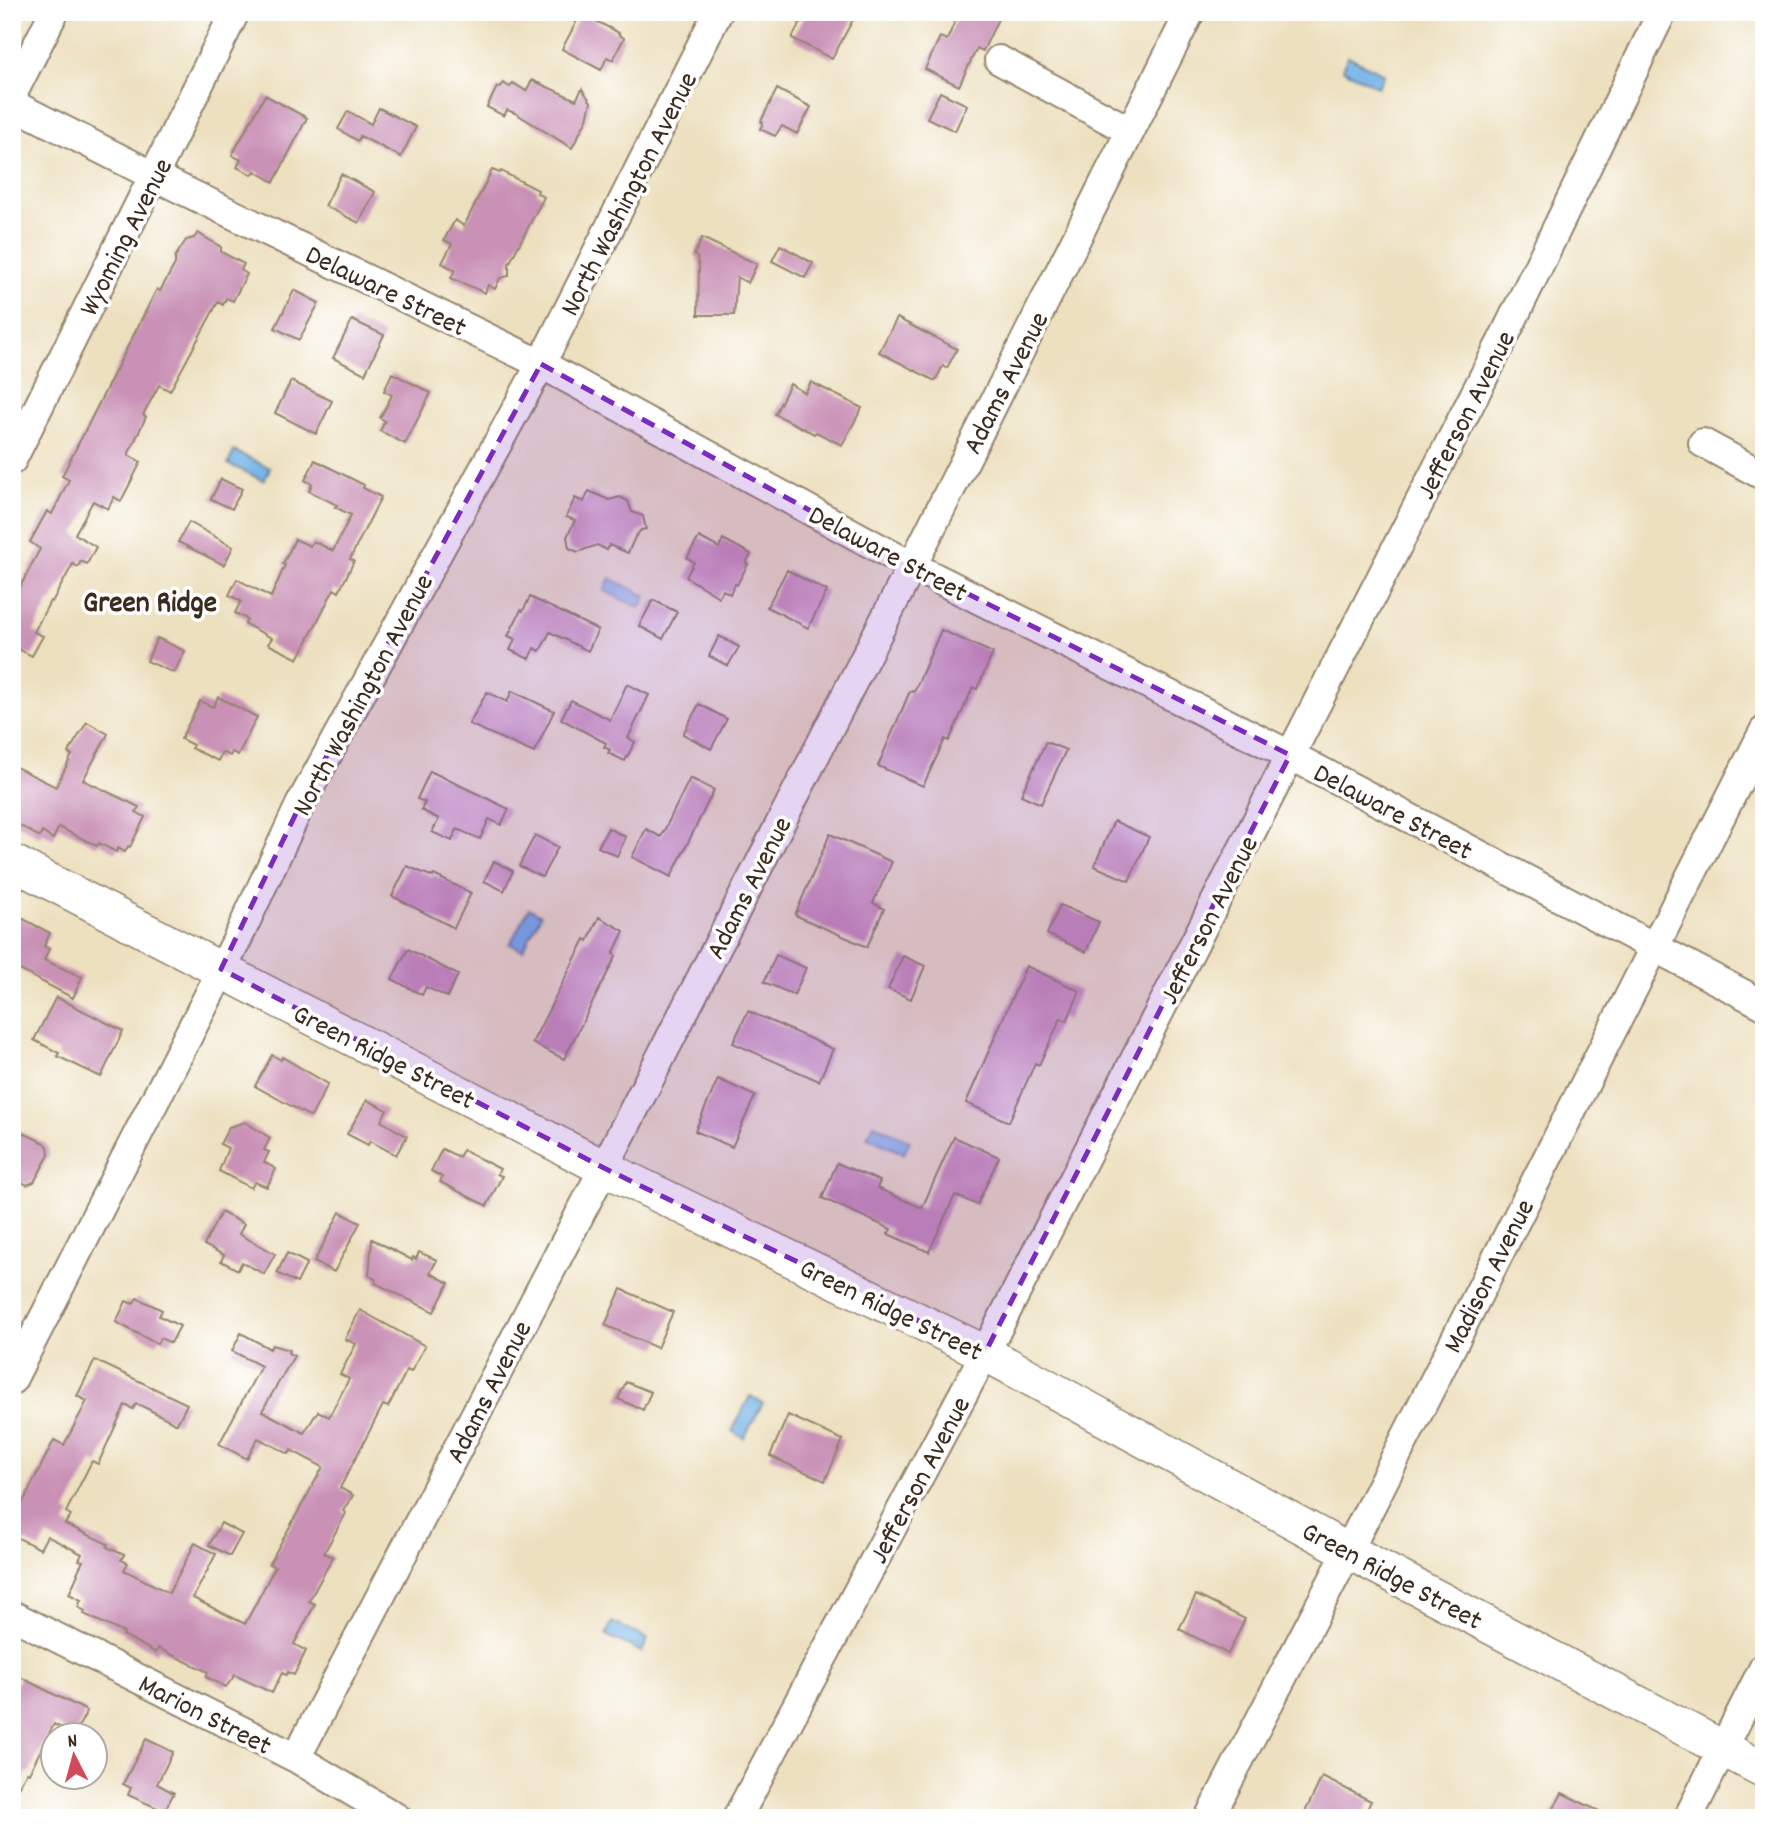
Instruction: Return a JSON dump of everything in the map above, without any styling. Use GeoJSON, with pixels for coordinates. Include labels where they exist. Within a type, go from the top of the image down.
{"type":"FeatureCollection","features":[{"type":"Feature","properties":{"kind":"main road","name":"Green Ridge Street"},"geometry":{"type":"LineString","coordinates":[[12,862],[604,1167],[985,1353],[1348,1551],[1764,1770]]}},
{"type":"Feature","properties":{"kind":"street"},"geometry":{"type":"LineString","coordinates":[[12,95],[54,12]]}},
{"type":"Feature","properties":{"kind":"street","name":"Wyoming Avenue"},"geometry":{"type":"LineString","coordinates":[[12,460],[235,12]]}},
{"type":"Feature","properties":{"kind":"street","name":"North Washington Avenue"},"geometry":{"type":"LineString","coordinates":[[12,1380],[221,969],[300,805],[541,364],[718,12]]}},
{"type":"Feature","properties":{"kind":"street","name":"Adams Avenue"},"geometry":{"type":"LineString","coordinates":[[296,1758],[604,1167],[912,566],[1190,12]]}},
{"type":"Feature","properties":{"kind":"street","name":"Jefferson Avenue"},"geometry":{"type":"LineString","coordinates":[[737,1818],[985,1353],[1504,337],[1662,12]]}},
{"type":"Feature","properties":{"kind":"street"},"geometry":{"type":"LineString","coordinates":[[999,60],[1130,131]]}},
{"type":"Feature","properties":{"kind":"street","name":"Delaware Street"},"geometry":{"type":"LineString","coordinates":[[12,104],[541,364],[912,566],[1290,755],[1764,1005]]}},
{"type":"Feature","properties":{"kind":"street"},"geometry":{"type":"LineString","coordinates":[[1703,443],[1764,476]]}},
{"type":"Feature","properties":{"kind":"street","name":"Madison Avenue"},"geometry":{"type":"LineString","coordinates":[[1209,1818],[1348,1551],[1764,731]]}},
{"type":"Feature","properties":{"kind":"street","name":"Marion Street"},"geometry":{"type":"LineString","coordinates":[[13,1616],[296,1758],[397,1818]]}},
{"type":"Feature","properties":{"kind":"street"},"geometry":{"type":"LineString","coordinates":[[1688,1818],[1764,1667]]}},
{"type":"Feature","properties":{"kind":"highlighted area"},"geometry":{"type":"Polygon","coordinates":[[[541,364],[912,566],[1290,755],[985,1353],[604,1168],[221,969],[300,805],[541,364]]]}},
{"type":"Feature","properties":{"kind":"water"},"geometry":{"type":"Polygon","coordinates":[[[1348,56],[1384,74],[1378,87],[1342,69],[1348,56]]]}},
{"type":"Feature","properties":{"kind":"water"},"geometry":{"type":"Polygon","coordinates":[[[234,451],[270,468],[264,481],[228,464],[234,451]]]}},
{"type":"Feature","properties":{"kind":"water"},"geometry":{"type":"Polygon","coordinates":[[[610,578],[646,596],[640,608],[604,591],[610,578]]]}},
{"type":"Feature","properties":{"kind":"water"},"geometry":{"type":"Polygon","coordinates":[[[529,908],[541,915],[523,950],[510,944],[529,908]]]}},
{"type":"Feature","properties":{"kind":"water"},"geometry":{"type":"Polygon","coordinates":[[[874,1124],[910,1141],[904,1154],[867,1137],[874,1124]]]}},
{"type":"Feature","properties":{"kind":"water"},"geometry":{"type":"Polygon","coordinates":[[[750,1396],[763,1403],[744,1438],[732,1431],[750,1396]]]}},
{"type":"Feature","properties":{"kind":"water"},"geometry":{"type":"Polygon","coordinates":[[[612,1622],[648,1639],[642,1652],[606,1635],[612,1622]]]}},
{"type":"Feature","properties":{"kind":"building"},"geometry":{"type":"Polygon","coordinates":[[[806,12],[857,12],[832,59],[792,38],[806,12]]]}},
{"type":"Feature","properties":{"kind":"building"},"geometry":{"type":"Polygon","coordinates":[[[959,12],[996,12],[994,17],[998,19],[983,51],[977,48],[959,86],[925,69],[940,37],[947,40],[959,12]]]}},
{"type":"Feature","properties":{"kind":"building"},"geometry":{"type":"Polygon","coordinates":[[[581,13],[624,38],[613,60],[607,57],[601,70],[562,49],[581,13]]]}},
{"type":"Feature","properties":{"kind":"building"},"geometry":{"type":"Polygon","coordinates":[[[532,80],[576,100],[582,89],[591,102],[587,119],[572,148],[515,113],[507,110],[504,116],[487,107],[497,87],[500,88],[503,83],[510,87],[513,83],[526,91],[532,80]]]}},
{"type":"Feature","properties":{"kind":"building"},"geometry":{"type":"Polygon","coordinates":[[[777,89],[811,107],[797,134],[782,126],[775,136],[760,129],[763,123],[761,121],[777,89]]]}},
{"type":"Feature","properties":{"kind":"building"},"geometry":{"type":"Polygon","coordinates":[[[940,92],[967,105],[955,131],[927,118],[940,92]]]}},
{"type":"Feature","properties":{"kind":"building"},"geometry":{"type":"Polygon","coordinates":[[[265,95],[307,118],[274,182],[255,171],[252,175],[237,167],[241,160],[232,155],[265,95]]]}},
{"type":"Feature","properties":{"kind":"building"},"geometry":{"type":"Polygon","coordinates":[[[379,108],[416,127],[401,157],[360,136],[358,141],[338,129],[348,111],[371,124],[379,108]]]}},
{"type":"Feature","properties":{"kind":"building"},"geometry":{"type":"Polygon","coordinates":[[[492,170],[501,171],[538,190],[537,193],[544,197],[509,264],[509,276],[500,278],[495,289],[488,285],[485,293],[451,278],[455,270],[442,263],[452,244],[444,240],[455,220],[464,226],[492,170]]]}},
{"type":"Feature","properties":{"kind":"building"},"geometry":{"type":"Polygon","coordinates":[[[341,174],[375,192],[359,223],[325,206],[341,174]]]}},
{"type":"Feature","properties":{"kind":"building"},"geometry":{"type":"Polygon","coordinates":[[[198,233],[221,247],[221,252],[244,264],[241,270],[247,274],[233,301],[226,298],[223,305],[218,302],[170,391],[159,385],[143,415],[146,417],[128,455],[141,462],[121,501],[114,497],[108,509],[93,501],[75,534],[96,547],[87,564],[81,561],[78,567],[73,564],[52,602],[50,601],[34,632],[43,636],[32,656],[12,646],[12,602],[40,549],[30,542],[47,511],[52,514],[69,480],[62,476],[157,289],[160,291],[186,240],[194,238],[198,233]]]}},
{"type":"Feature","properties":{"kind":"building"},"geometry":{"type":"Polygon","coordinates":[[[702,238],[757,264],[748,283],[737,277],[734,315],[698,315],[699,267],[694,255],[702,238]]]}},
{"type":"Feature","properties":{"kind":"building"},"geometry":{"type":"Polygon","coordinates":[[[780,245],[813,263],[805,278],[772,261],[780,245]]]}},
{"type":"Feature","properties":{"kind":"building"},"geometry":{"type":"Polygon","coordinates":[[[294,290],[319,303],[299,340],[275,328],[294,290]]]}},
{"type":"Feature","properties":{"kind":"building"},"geometry":{"type":"Polygon","coordinates":[[[897,318],[957,349],[947,368],[943,366],[935,381],[879,352],[897,318]]]}},
{"type":"Feature","properties":{"kind":"building"},"geometry":{"type":"Polygon","coordinates":[[[352,320],[384,335],[365,374],[333,358],[352,320]]]}},
{"type":"Feature","properties":{"kind":"building"},"geometry":{"type":"Polygon","coordinates":[[[392,373],[431,393],[405,444],[380,431],[385,421],[380,418],[392,395],[384,391],[392,373]]]}},
{"type":"Feature","properties":{"kind":"building"},"geometry":{"type":"Polygon","coordinates":[[[291,381],[332,401],[316,434],[275,413],[291,381]]]}},
{"type":"Feature","properties":{"kind":"building"},"geometry":{"type":"Polygon","coordinates":[[[811,382],[862,408],[842,445],[775,414],[790,384],[805,393],[811,382]]]}},
{"type":"Feature","properties":{"kind":"building"},"geometry":{"type":"Polygon","coordinates":[[[315,460],[364,485],[363,488],[381,497],[350,559],[354,561],[339,592],[334,589],[298,659],[268,644],[272,638],[245,624],[247,619],[235,613],[241,601],[229,595],[237,579],[271,597],[295,539],[310,546],[313,541],[333,551],[351,515],[309,491],[312,484],[305,480],[315,460]]]}},
{"type":"Feature","properties":{"kind":"building"},"geometry":{"type":"Polygon","coordinates":[[[221,479],[242,489],[232,509],[211,499],[221,479]]]}},
{"type":"Feature","properties":{"kind":"building"},"geometry":{"type":"Polygon","coordinates":[[[589,491],[609,500],[620,497],[628,501],[632,512],[643,516],[646,529],[641,530],[635,537],[628,553],[609,545],[607,550],[597,545],[578,552],[569,548],[567,537],[575,520],[566,517],[575,498],[584,502],[589,491]]]}},
{"type":"Feature","properties":{"kind":"building"},"geometry":{"type":"Polygon","coordinates":[[[189,522],[233,547],[224,565],[178,542],[189,522]]]}},
{"type":"Feature","properties":{"kind":"building"},"geometry":{"type":"Polygon","coordinates":[[[699,537],[719,548],[723,539],[751,554],[730,594],[723,590],[719,597],[686,577],[694,562],[687,558],[699,537]]]}},
{"type":"Feature","properties":{"kind":"building"},"geometry":{"type":"Polygon","coordinates":[[[787,570],[827,591],[808,628],[767,607],[787,570]]]}},
{"type":"Feature","properties":{"kind":"building"},"geometry":{"type":"Polygon","coordinates":[[[530,597],[598,630],[588,651],[550,632],[540,651],[534,648],[529,659],[510,650],[515,639],[508,636],[530,597]]]}},
{"type":"Feature","properties":{"kind":"building"},"geometry":{"type":"Polygon","coordinates":[[[653,600],[677,612],[663,639],[639,626],[653,600]]]}},
{"type":"Feature","properties":{"kind":"building"},"geometry":{"type":"Polygon","coordinates":[[[941,630],[993,653],[977,689],[973,687],[949,741],[945,739],[923,786],[878,766],[910,691],[914,692],[941,630]]]}},
{"type":"Feature","properties":{"kind":"building"},"geometry":{"type":"Polygon","coordinates":[[[719,636],[739,647],[728,666],[709,656],[719,636]]]}},
{"type":"Feature","properties":{"kind":"building"},"geometry":{"type":"Polygon","coordinates":[[[157,638],[185,651],[174,673],[147,661],[157,638]]]}},
{"type":"Feature","properties":{"kind":"building"},"geometry":{"type":"Polygon","coordinates":[[[627,684],[649,695],[628,738],[635,742],[625,761],[608,753],[610,750],[604,747],[606,743],[561,719],[571,700],[610,720],[627,684]]]}},
{"type":"Feature","properties":{"kind":"building"},"geometry":{"type":"Polygon","coordinates":[[[512,691],[554,711],[534,753],[469,724],[487,692],[507,702],[512,691]]]}},
{"type":"Feature","properties":{"kind":"building"},"geometry":{"type":"Polygon","coordinates":[[[218,697],[257,717],[238,755],[232,752],[230,756],[222,752],[218,761],[191,748],[193,745],[181,739],[200,701],[213,707],[218,697]]]}},
{"type":"Feature","properties":{"kind":"building"},"geometry":{"type":"Polygon","coordinates":[[[699,704],[727,719],[711,749],[683,734],[699,704]]]}},
{"type":"Feature","properties":{"kind":"building"},"geometry":{"type":"Polygon","coordinates":[[[87,722],[108,734],[83,780],[139,807],[136,812],[145,817],[125,852],[118,848],[116,852],[99,843],[97,846],[59,827],[53,839],[42,832],[40,837],[12,821],[12,765],[56,787],[72,755],[68,753],[87,722]]]}},
{"type":"Feature","properties":{"kind":"building"},"geometry":{"type":"Polygon","coordinates":[[[1046,742],[1066,750],[1041,804],[1021,795],[1046,742]]]}},
{"type":"Feature","properties":{"kind":"building"},"geometry":{"type":"Polygon","coordinates":[[[430,771],[509,809],[501,825],[489,819],[480,839],[457,829],[452,841],[432,832],[439,819],[421,810],[425,802],[417,799],[430,771]]]}},
{"type":"Feature","properties":{"kind":"building"},"geometry":{"type":"Polygon","coordinates":[[[690,778],[714,790],[671,877],[632,857],[646,829],[661,837],[690,778]]]}},
{"type":"Feature","properties":{"kind":"building"},"geometry":{"type":"Polygon","coordinates":[[[1114,821],[1149,837],[1129,881],[1094,866],[1114,821]]]}},
{"type":"Feature","properties":{"kind":"building"},"geometry":{"type":"Polygon","coordinates":[[[608,828],[626,837],[617,856],[598,847],[608,828]]]}},
{"type":"Feature","properties":{"kind":"building"},"geometry":{"type":"Polygon","coordinates":[[[830,834],[892,862],[873,903],[884,909],[867,947],[795,915],[830,834]]]}},
{"type":"Feature","properties":{"kind":"building"},"geometry":{"type":"Polygon","coordinates":[[[535,835],[558,847],[542,877],[519,866],[535,835]]]}},
{"type":"Feature","properties":{"kind":"building"},"geometry":{"type":"Polygon","coordinates":[[[494,861],[513,871],[504,891],[484,881],[494,861]]]}},
{"type":"Feature","properties":{"kind":"building"},"geometry":{"type":"Polygon","coordinates":[[[407,866],[433,877],[434,875],[471,893],[454,928],[392,896],[407,866]]]}},
{"type":"Feature","properties":{"kind":"building"},"geometry":{"type":"Polygon","coordinates":[[[1060,905],[1099,922],[1086,952],[1047,934],[1060,905]]]}},
{"type":"Feature","properties":{"kind":"building"},"geometry":{"type":"Polygon","coordinates":[[[12,913],[50,933],[44,946],[49,949],[44,960],[82,977],[73,998],[12,966],[12,913]]]}},
{"type":"Feature","properties":{"kind":"building"},"geometry":{"type":"Polygon","coordinates":[[[599,917],[624,931],[613,954],[616,956],[564,1059],[532,1043],[599,917]]]}},
{"type":"Feature","properties":{"kind":"building"},"geometry":{"type":"Polygon","coordinates":[[[408,949],[458,975],[447,997],[426,987],[422,995],[392,979],[408,949]]]}},
{"type":"Feature","properties":{"kind":"building"},"geometry":{"type":"Polygon","coordinates":[[[776,955],[806,968],[794,995],[764,982],[776,955]]]}},
{"type":"Feature","properties":{"kind":"building"},"geometry":{"type":"Polygon","coordinates":[[[903,956],[925,966],[911,999],[888,989],[903,956]]]}},
{"type":"Feature","properties":{"kind":"building"},"geometry":{"type":"Polygon","coordinates":[[[1026,966],[1080,991],[1067,1021],[1061,1018],[1039,1065],[1035,1063],[1009,1122],[966,1103],[1026,966]]]}},
{"type":"Feature","properties":{"kind":"building"},"geometry":{"type":"Polygon","coordinates":[[[56,997],[123,1031],[101,1077],[57,1056],[59,1053],[34,1040],[56,997]]]}},
{"type":"Feature","properties":{"kind":"building"},"geometry":{"type":"Polygon","coordinates":[[[748,1011],[833,1049],[819,1081],[733,1043],[748,1011]]]}},
{"type":"Feature","properties":{"kind":"building"},"geometry":{"type":"Polygon","coordinates":[[[272,1055],[281,1060],[282,1057],[328,1084],[311,1117],[255,1086],[272,1055]]]}},
{"type":"Feature","properties":{"kind":"building"},"geometry":{"type":"Polygon","coordinates":[[[718,1079],[755,1096],[732,1147],[695,1131],[718,1079]]]}},
{"type":"Feature","properties":{"kind":"building"},"geometry":{"type":"Polygon","coordinates":[[[367,1100],[387,1110],[381,1121],[407,1136],[396,1155],[370,1141],[368,1145],[347,1134],[367,1100]]]}},
{"type":"Feature","properties":{"kind":"building"},"geometry":{"type":"Polygon","coordinates":[[[245,1122],[270,1138],[264,1150],[269,1152],[264,1162],[276,1169],[267,1187],[255,1182],[251,1188],[219,1171],[228,1148],[220,1144],[229,1127],[245,1122]]]}},
{"type":"Feature","properties":{"kind":"building"},"geometry":{"type":"Polygon","coordinates":[[[12,1128],[45,1143],[48,1147],[49,1155],[34,1182],[27,1185],[12,1177],[12,1128]]]}},
{"type":"Feature","properties":{"kind":"building"},"geometry":{"type":"Polygon","coordinates":[[[954,1137],[999,1157],[977,1205],[955,1195],[929,1252],[888,1234],[891,1229],[822,1198],[837,1163],[880,1181],[877,1188],[922,1208],[954,1137]]]}},
{"type":"Feature","properties":{"kind":"building"},"geometry":{"type":"Polygon","coordinates":[[[442,1149],[459,1157],[463,1150],[500,1169],[497,1174],[502,1176],[487,1206],[440,1182],[442,1177],[431,1171],[442,1149]]]}},
{"type":"Feature","properties":{"kind":"building"},"geometry":{"type":"Polygon","coordinates":[[[221,1212],[244,1224],[239,1234],[275,1254],[264,1274],[242,1262],[238,1270],[221,1261],[224,1255],[204,1245],[221,1212]]]}},
{"type":"Feature","properties":{"kind":"building"},"geometry":{"type":"Polygon","coordinates":[[[340,1212],[360,1223],[334,1272],[314,1262],[340,1212]]]}},
{"type":"Feature","properties":{"kind":"building"},"geometry":{"type":"Polygon","coordinates":[[[372,1239],[412,1260],[413,1257],[416,1259],[419,1252],[437,1260],[430,1273],[449,1283],[434,1312],[375,1283],[376,1280],[369,1275],[372,1239]]]}},
{"type":"Feature","properties":{"kind":"building"},"geometry":{"type":"Polygon","coordinates":[[[287,1253],[307,1263],[297,1283],[277,1273],[287,1253]]]}},
{"type":"Feature","properties":{"kind":"building"},"geometry":{"type":"Polygon","coordinates":[[[621,1289],[673,1312],[657,1348],[605,1325],[621,1289]]]}},
{"type":"Feature","properties":{"kind":"building"},"geometry":{"type":"Polygon","coordinates":[[[137,1298],[162,1310],[159,1316],[180,1326],[171,1343],[160,1338],[157,1344],[116,1322],[126,1301],[133,1304],[137,1298]]]}},
{"type":"Feature","properties":{"kind":"building"},"geometry":{"type":"Polygon","coordinates":[[[360,1310],[425,1346],[411,1372],[407,1370],[388,1407],[383,1405],[340,1488],[353,1495],[324,1553],[333,1557],[309,1601],[315,1604],[294,1644],[306,1651],[294,1675],[282,1673],[272,1693],[235,1675],[226,1687],[206,1677],[208,1672],[158,1648],[156,1653],[123,1635],[124,1633],[84,1614],[85,1611],[78,1607],[81,1600],[69,1594],[83,1561],[79,1560],[82,1554],[47,1536],[40,1549],[12,1535],[12,1524],[54,1440],[64,1445],[87,1401],[77,1396],[95,1360],[187,1404],[177,1424],[142,1406],[136,1404],[133,1409],[125,1405],[98,1464],[92,1461],[66,1512],[71,1515],[65,1524],[108,1544],[107,1547],[124,1555],[121,1560],[128,1563],[124,1570],[169,1593],[195,1543],[216,1554],[193,1598],[245,1624],[275,1567],[269,1564],[323,1467],[291,1450],[289,1454],[258,1438],[247,1459],[219,1444],[261,1366],[232,1351],[241,1333],[270,1349],[272,1345],[289,1350],[288,1353],[294,1356],[262,1411],[304,1433],[318,1411],[329,1417],[349,1379],[340,1374],[356,1344],[345,1339],[360,1310]]]}},
{"type":"Feature","properties":{"kind":"building"},"geometry":{"type":"Polygon","coordinates":[[[626,1382],[651,1392],[643,1410],[618,1399],[626,1382]]]}},
{"type":"Feature","properties":{"kind":"building"},"geometry":{"type":"Polygon","coordinates":[[[788,1415],[843,1440],[825,1481],[770,1456],[788,1415]]]}},
{"type":"Feature","properties":{"kind":"building"},"geometry":{"type":"Polygon","coordinates":[[[221,1523],[242,1534],[230,1556],[209,1545],[221,1523]]]}},
{"type":"Feature","properties":{"kind":"building"},"geometry":{"type":"Polygon","coordinates":[[[1196,1595],[1245,1619],[1228,1654],[1179,1629],[1196,1595]]]}},
{"type":"Feature","properties":{"kind":"building"},"geometry":{"type":"Polygon","coordinates":[[[20,1677],[87,1711],[81,1722],[38,1722],[38,1755],[12,1798],[12,1691],[20,1677]]]}},
{"type":"Feature","properties":{"kind":"building"},"geometry":{"type":"Polygon","coordinates":[[[146,1739],[173,1752],[157,1784],[174,1793],[164,1811],[128,1795],[131,1788],[123,1784],[146,1739]]]}},
{"type":"Feature","properties":{"kind":"building"},"geometry":{"type":"Polygon","coordinates":[[[1322,1777],[1371,1801],[1363,1818],[1317,1818],[1305,1812],[1322,1777]]]}},
{"type":"Feature","properties":{"kind":"building"},"geometry":{"type":"Polygon","coordinates":[[[1562,1793],[1613,1818],[1549,1818],[1562,1793]]]}},
{"type":"Feature","properties":{"kind":"district","name":"Green Ridge"},"geometry":{"type":"Point","coordinates":[150,601]}}]}
